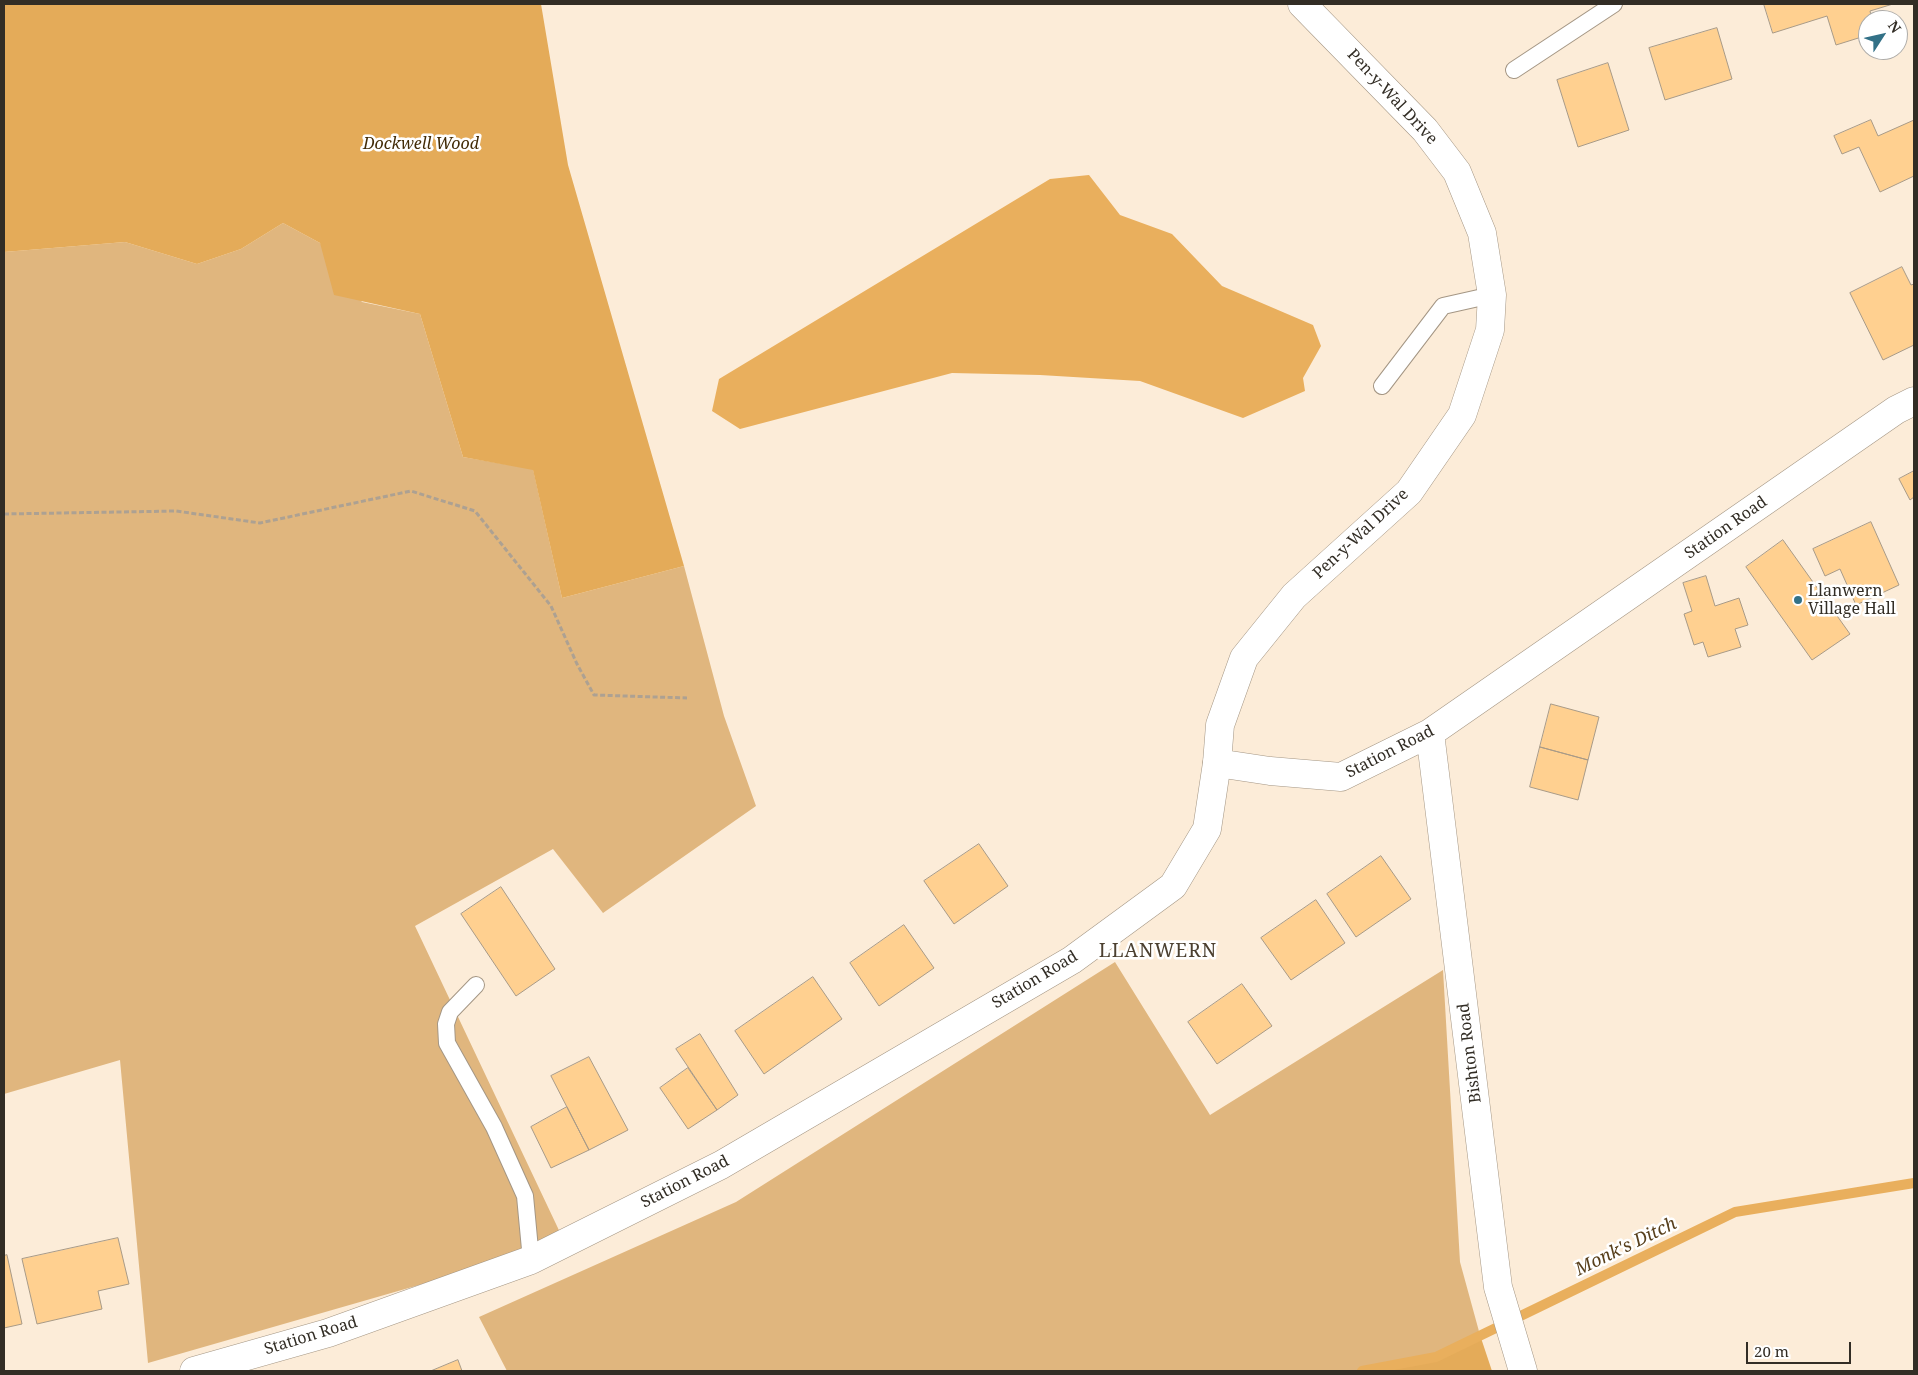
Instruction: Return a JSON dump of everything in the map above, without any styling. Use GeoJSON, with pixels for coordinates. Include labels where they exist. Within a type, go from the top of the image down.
{"type":"FeatureCollection","features":[{"type":"Feature","properties":{"kind":"street","name":"Pen-y-Wal Drive"},"geometry":{"type":"LineString","coordinates":[[1217,763],[1220,725],[1244,658],[1294,596],[1409,492],[1462,415],[1490,330],[1492,295],[1482,233],[1458,172],[1425,130],[1302,4]]}},
{"type":"Feature","properties":{"kind":"street","name":"Station Road"},"geometry":{"type":"LineString","coordinates":[[194,1371],[328,1333],[531,1260],[729,1160],[1072,960],[1174,886],[1207,829],[1217,763],[1270,771],[1341,777],[1430,733],[1896,410],[1914,401]]}},
{"type":"Feature","properties":{"kind":"street","name":"Bishton Road"},"geometry":{"type":"LineString","coordinates":[[1430,733],[1498,1287],[1522,1368]]}},
{"type":"Feature","properties":{"kind":"lane"},"geometry":{"type":"LineString","coordinates":[[1514,70],[1614,4]]}},
{"type":"Feature","properties":{"kind":"lane"},"geometry":{"type":"LineString","coordinates":[[1382,386],[1443,306],[1492,295]]}},
{"type":"Feature","properties":{"kind":"lane"},"geometry":{"type":"LineString","coordinates":[[476,985],[450,1012],[446,1024],[447,1043],[494,1127],[524,1196],[531,1260]]}},
{"type":"Feature","properties":{"kind":"path"},"geometry":{"type":"LineString","coordinates":[[4,514],[176,511],[260,523],[411,491],[475,511],[551,606],[577,664],[594,695],[688,698]]}},
{"type":"Feature","properties":{"kind":"shaded area"},"geometry":{"type":"Polygon","coordinates":[[[1089,175],[1120,215],[1172,234],[1222,286],[1313,325],[1321,346],[1303,378],[1305,391],[1243,418],[1140,381],[1040,375],[952,373],[740,429],[712,411],[719,379],[1050,179],[1089,175]]]}},
{"type":"Feature","properties":{"kind":"shaded area"},"geometry":{"type":"Polygon","coordinates":[[[283,223],[320,243],[362,302],[420,314],[463,457],[533,469],[562,598],[684,566],[724,716],[756,806],[603,913],[553,849],[415,926],[565,1243],[148,1363],[120,1060],[4,1094],[4,252],[125,242],[197,264],[241,249],[283,223]]]}},
{"type":"Feature","properties":{"kind":"shaded area"},"geometry":{"type":"Polygon","coordinates":[[[1115,962],[1210,1115],[1443,970],[1460,1262],[1480,1335],[1436,1357],[1362,1371],[507,1371],[479,1317],[736,1202],[1115,962]]]}},
{"type":"Feature","properties":{"kind":"green space","name":"Dockwell Wood"},"geometry":{"type":"Polygon","coordinates":[[[4,4],[541,4],[568,165],[684,566],[562,598],[533,470],[463,457],[420,314],[334,295],[320,243],[283,223],[241,249],[197,264],[125,242],[4,252],[4,4]]]}},
{"type":"Feature","properties":{"kind":"green space"},"geometry":{"type":"Polygon","coordinates":[[[1480,1335],[1492,1371],[1362,1371],[1436,1357],[1480,1335]]]}},
{"type":"Feature","properties":{"kind":"building"},"geometry":{"type":"Polygon","coordinates":[[[1764,4],[1893,4],[1873,10],[1858,10],[1858,38],[1836,45],[1827,16],[1773,33],[1764,4]]]}},
{"type":"Feature","properties":{"kind":"building"},"geometry":{"type":"Polygon","coordinates":[[[1717,28],[1732,79],[1665,100],[1649,48],[1717,28]]]}},
{"type":"Feature","properties":{"kind":"building"},"geometry":{"type":"Polygon","coordinates":[[[1608,63],[1629,130],[1578,147],[1557,80],[1608,63]]]}},
{"type":"Feature","properties":{"kind":"building"},"geometry":{"type":"Polygon","coordinates":[[[1871,120],[1878,136],[1914,120],[1914,176],[1880,192],[1859,147],[1842,154],[1834,136],[1871,120]]]}},
{"type":"Feature","properties":{"kind":"building"},"geometry":{"type":"Polygon","coordinates":[[[1902,267],[1911,285],[1914,284],[1914,345],[1883,360],[1850,293],[1902,267]]]}},
{"type":"Feature","properties":{"kind":"building"},"geometry":{"type":"Polygon","coordinates":[[[1914,471],[1914,497],[1910,500],[1899,479],[1914,471]]]}},
{"type":"Feature","properties":{"kind":"building"},"geometry":{"type":"Polygon","coordinates":[[[1871,522],[1899,585],[1856,605],[1840,569],[1825,576],[1813,549],[1871,522]]]}},
{"type":"Feature","properties":{"kind":"building","name":"Llanwern Village Hall"},"geometry":{"type":"Polygon","coordinates":[[[1783,540],[1850,634],[1812,660],[1746,567],[1783,540]]]}},
{"type":"Feature","properties":{"kind":"building"},"geometry":{"type":"Polygon","coordinates":[[[1706,576],[1715,606],[1739,598],[1748,625],[1735,629],[1741,647],[1708,657],[1703,642],[1694,645],[1684,614],[1692,611],[1683,583],[1706,576]]]}},
{"type":"Feature","properties":{"kind":"building"},"geometry":{"type":"Polygon","coordinates":[[[1551,704],[1599,717],[1588,760],[1540,747],[1551,704]]]}},
{"type":"Feature","properties":{"kind":"building"},"geometry":{"type":"Polygon","coordinates":[[[1540,747],[1588,760],[1578,800],[1530,787],[1540,747]]]}},
{"type":"Feature","properties":{"kind":"building"},"geometry":{"type":"Polygon","coordinates":[[[979,844],[1008,886],[954,924],[924,881],[979,844]]]}},
{"type":"Feature","properties":{"kind":"building"},"geometry":{"type":"Polygon","coordinates":[[[1381,856],[1411,899],[1356,937],[1327,894],[1381,856]]]}},
{"type":"Feature","properties":{"kind":"building"},"geometry":{"type":"Polygon","coordinates":[[[501,887],[555,969],[516,996],[461,914],[501,887]]]}},
{"type":"Feature","properties":{"kind":"building"},"geometry":{"type":"Polygon","coordinates":[[[1316,900],[1345,943],[1291,980],[1261,938],[1316,900]]]}},
{"type":"Feature","properties":{"kind":"building"},"geometry":{"type":"Polygon","coordinates":[[[904,925],[934,968],[879,1006],[850,963],[904,925]]]}},
{"type":"Feature","properties":{"kind":"building"},"geometry":{"type":"Polygon","coordinates":[[[813,977],[842,1019],[764,1074],[735,1031],[813,977]]]}},
{"type":"Feature","properties":{"kind":"building"},"geometry":{"type":"Polygon","coordinates":[[[1242,984],[1272,1026],[1217,1064],[1188,1022],[1242,984]]]}},
{"type":"Feature","properties":{"kind":"building"},"geometry":{"type":"Polygon","coordinates":[[[700,1034],[738,1095],[717,1110],[676,1049],[700,1034]]]}},
{"type":"Feature","properties":{"kind":"building"},"geometry":{"type":"Polygon","coordinates":[[[589,1057],[628,1130],[589,1150],[551,1076],[589,1057]]]}},
{"type":"Feature","properties":{"kind":"building"},"geometry":{"type":"Polygon","coordinates":[[[688,1068],[717,1110],[688,1129],[660,1088],[688,1068]]]}},
{"type":"Feature","properties":{"kind":"building"},"geometry":{"type":"Polygon","coordinates":[[[567,1107],[589,1150],[551,1168],[531,1127],[567,1107]]]}},
{"type":"Feature","properties":{"kind":"building"},"geometry":{"type":"Polygon","coordinates":[[[118,1238],[129,1284],[98,1291],[102,1309],[37,1324],[22,1259],[118,1238]]]}},
{"type":"Feature","properties":{"kind":"building"},"geometry":{"type":"Polygon","coordinates":[[[7,1255],[22,1324],[4,1328],[4,1256],[7,1255]]]}},
{"type":"Feature","properties":{"kind":"building"},"geometry":{"type":"Polygon","coordinates":[[[458,1360],[462,1371],[431,1371],[458,1360]]]}},
{"type":"Feature","properties":{"kind":"waterway","name":"Monk's Ditch"},"geometry":{"type":"LineString","coordinates":[[1362,1371],[1436,1357],[1735,1212],[1914,1183]]}},
{"type":"Feature","properties":{"kind":"place","name":"Llanwern Village Hall"},"geometry":{"type":"Point","coordinates":[1798,600]}},
{"type":"Feature","properties":{"kind":"district","name":"LLANWERN"},"geometry":{"type":"Point","coordinates":[1158,952]}}]}
